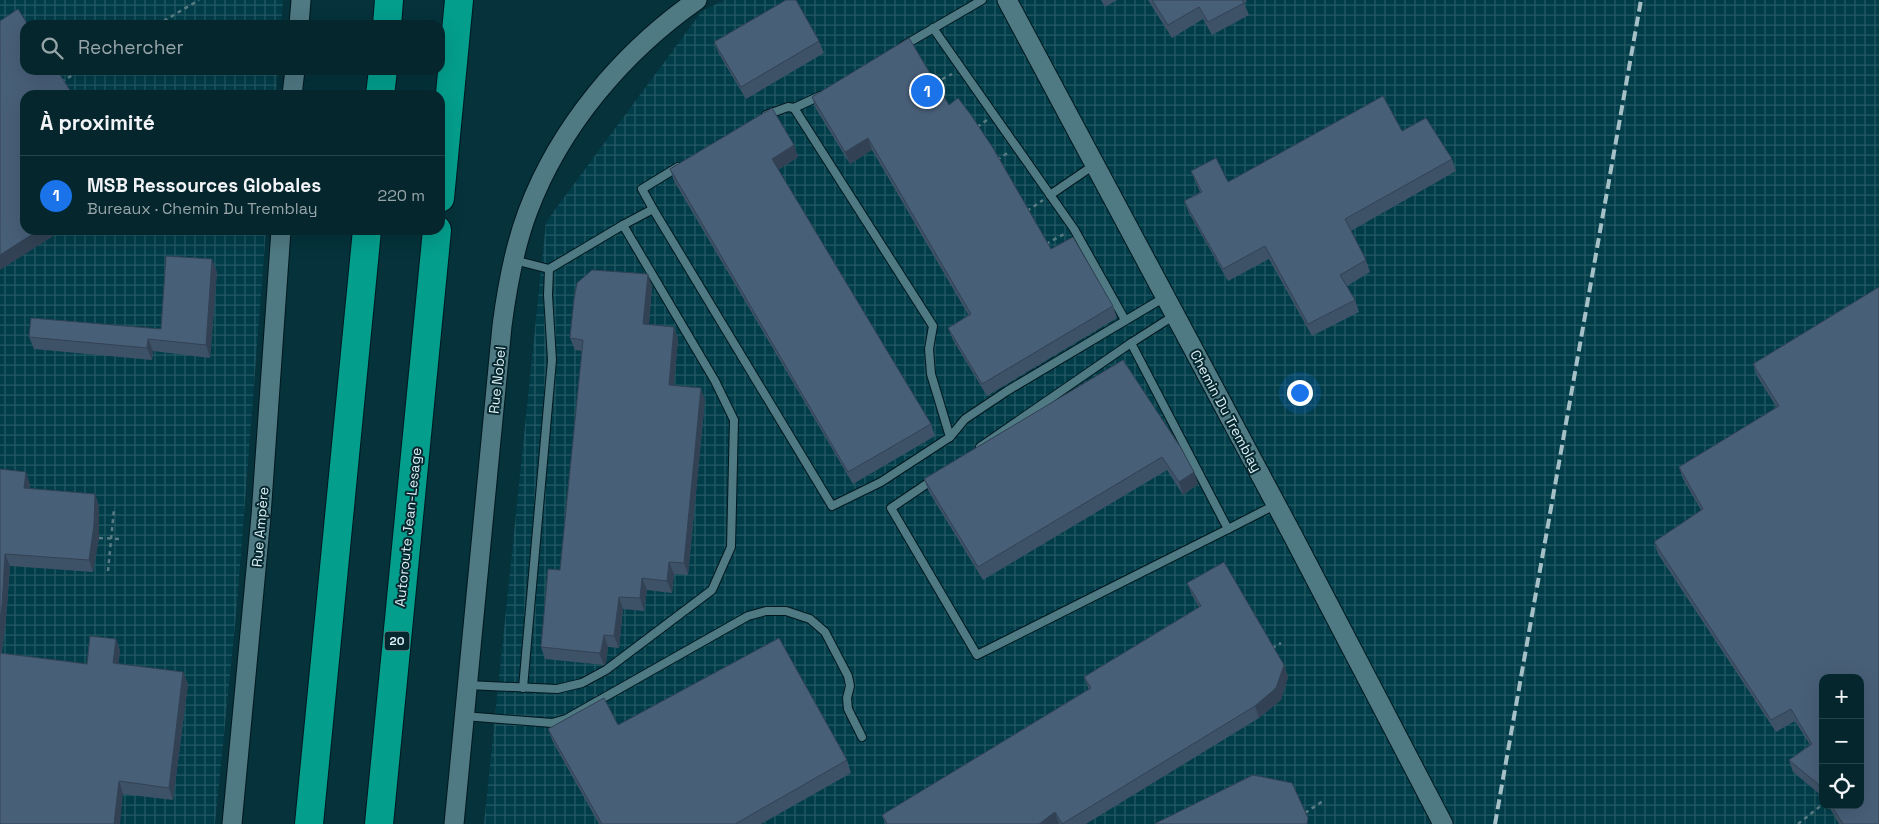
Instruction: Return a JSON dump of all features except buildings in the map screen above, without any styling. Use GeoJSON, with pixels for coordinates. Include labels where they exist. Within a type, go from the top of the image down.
{"type":"FeatureCollection","features":[{"type":"Feature","properties":{"kind":"highway"},"geometry":{"type":"LineString","coordinates":[[382,0],[382,20]]}},
{"type":"Feature","properties":{"kind":"highway"},"geometry":{"type":"LineString","coordinates":[[387,20],[389,0]]}},
{"type":"Feature","properties":{"kind":"highway"},"geometry":{"type":"LineString","coordinates":[[445,147],[458,0]]}},
{"type":"Feature","properties":{"kind":"highway"},"geometry":{"type":"LineString","coordinates":[[448,116],[471,0]]}},
{"type":"Feature","properties":{"kind":"highway"},"geometry":{"type":"LineString","coordinates":[[309,824],[367,235]]}},
{"type":"Feature","properties":{"kind":"highway","name":"Autoroute Jean-Lesage"},"geometry":{"type":"LineString","coordinates":[[379,824],[437,235]]}},
{"type":"Feature","properties":{"kind":"street"},"geometry":{"type":"LineString","coordinates":[[299,20],[301,0]]}},
{"type":"Feature","properties":{"kind":"street","name":"Rue Nobel"},"geometry":{"type":"LineString","coordinates":[[454,824],[502,326],[513,260],[524,222],[538,188],[558,150],[601,89],[630,56],[667,22],[697,0]]}},
{"type":"Feature","properties":{"kind":"street","name":"Chemin Du Tremblay"},"geometry":{"type":"LineString","coordinates":[[1007,0],[1276,504],[1443,824]]}},
{"type":"Feature","properties":{"kind":"street"},"geometry":{"type":"LineString","coordinates":[[293,90],[294,75]]}},
{"type":"Feature","properties":{"kind":"street","name":"Rue Ampère"},"geometry":{"type":"LineString","coordinates":[[232,824],[264,489],[281,235]]}},
{"type":"Feature","properties":{"kind":"lane"},"geometry":{"type":"LineString","coordinates":[[900,48],[982,0]]}},
{"type":"Feature","properties":{"kind":"lane"},"geometry":{"type":"LineString","coordinates":[[933,28],[1074,229],[1126,320]]}},
{"type":"Feature","properties":{"kind":"lane"},"geometry":{"type":"LineString","coordinates":[[756,121],[772,112],[788,107],[794,108],[824,93]]}},
{"type":"Feature","properties":{"kind":"lane"},"geometry":{"type":"LineString","coordinates":[[794,108],[933,326],[929,349],[931,374],[950,437]]}},
{"type":"Feature","properties":{"kind":"lane"},"geometry":{"type":"LineString","coordinates":[[683,164],[642,189],[832,506],[881,482],[950,437],[965,419],[1000,396],[1166,297]]}},
{"type":"Feature","properties":{"kind":"lane"},"geometry":{"type":"LineString","coordinates":[[1050,195],[1095,164]]}},
{"type":"Feature","properties":{"kind":"lane"},"geometry":{"type":"LineString","coordinates":[[513,260],[549,269],[653,209]]}},
{"type":"Feature","properties":{"kind":"lane"},"geometry":{"type":"LineString","coordinates":[[467,685],[557,690],[582,683],[606,670],[712,590],[731,547],[734,420],[715,381],[623,225]]}},
{"type":"Feature","properties":{"kind":"lane"},"geometry":{"type":"LineString","coordinates":[[522,688],[552,360],[548,295],[549,269]]}},
{"type":"Feature","properties":{"kind":"lane"},"geometry":{"type":"LineString","coordinates":[[971,453],[1175,315]]}},
{"type":"Feature","properties":{"kind":"lane"},"geometry":{"type":"LineString","coordinates":[[1131,343],[1228,529]]}},
{"type":"Feature","properties":{"kind":"lane"},"geometry":{"type":"LineString","coordinates":[[939,475],[891,508],[976,655],[1276,504]]}},
{"type":"Feature","properties":{"kind":"lane"},"geometry":{"type":"LineString","coordinates":[[464,716],[552,723],[566,719],[748,616],[766,611],[786,611],[810,618],[825,632],[848,676],[850,686],[847,698],[848,709],[862,737]]}},
{"type":"Feature","properties":{"kind":"path"},"geometry":{"type":"LineString","coordinates":[[165,20],[199,0]]}},
{"type":"Feature","properties":{"kind":"path"},"geometry":{"type":"LineString","coordinates":[[61,82],[73,75]]}},
{"type":"Feature","properties":{"kind":"path"},"geometry":{"type":"LineString","coordinates":[[934,84],[943,79]]}},
{"type":"Feature","properties":{"kind":"path"},"geometry":{"type":"LineString","coordinates":[[1027,211],[1034,206]]}},
{"type":"Feature","properties":{"kind":"path"},"geometry":{"type":"LineString","coordinates":[[1046,244],[1056,238]]}},
{"type":"Feature","properties":{"kind":"path"},"geometry":{"type":"LineString","coordinates":[[108,571],[114,509]]}},
{"type":"Feature","properties":{"kind":"path"},"geometry":{"type":"LineString","coordinates":[[98,538],[121,539]]}},
{"type":"Feature","properties":{"kind":"path"},"geometry":{"type":"LineString","coordinates":[[1272,648],[1281,643]]}},
{"type":"Feature","properties":{"kind":"path"},"geometry":{"type":"LineString","coordinates":[[1305,813],[1323,801]]}},
{"type":"Feature","properties":{"kind":"path"},"geometry":{"type":"LineString","coordinates":[[1798,824],[1819,807]]}},
{"type":"Feature","properties":{"kind":"shaded area"},"geometry":{"type":"Polygon","coordinates":[[[0,0],[283,0],[281,20],[20,20],[20,75],[278,75],[276,90],[20,90],[20,235],[266,235],[237,605],[215,824],[0,824],[0,0]]]}},
{"type":"Feature","properties":{"kind":"shaded area"},"geometry":{"type":"Polygon","coordinates":[[[725,0],[1879,0],[1879,824],[484,824],[546,222],[702,11],[725,0]]]}},
{"type":"Feature","properties":{"kind":"railway"},"geometry":{"type":"LineString","coordinates":[[1495,824],[1641,0]]}},
{"type":"Feature","properties":{"kind":"place","name":"MSB Ressources Globales"},"geometry":{"type":"Point","coordinates":[927,91]}}]}
